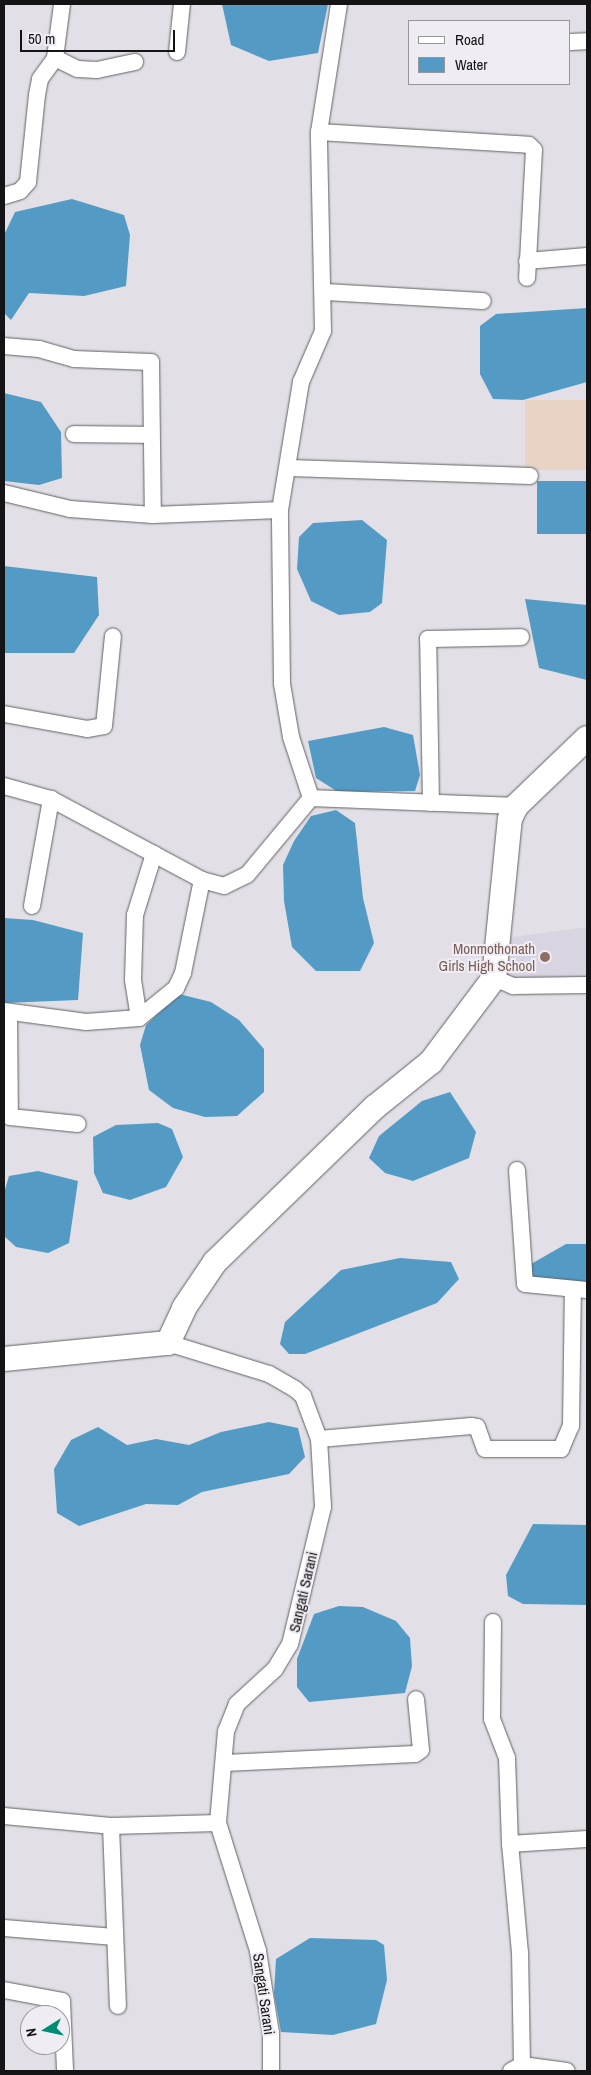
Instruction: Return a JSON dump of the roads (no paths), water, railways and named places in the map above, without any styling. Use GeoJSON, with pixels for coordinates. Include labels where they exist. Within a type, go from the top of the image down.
{"type":"FeatureCollection","features":[{"type":"Feature","properties":{"kind":"street"},"geometry":{"type":"LineString","coordinates":[[4,196],[20,191],[28,182],[40,79],[55,58],[62,4]]}},
{"type":"Feature","properties":{"kind":"street"},"geometry":{"type":"LineString","coordinates":[[177,52],[182,4]]}},
{"type":"Feature","properties":{"kind":"street"},"geometry":{"type":"LineString","coordinates":[[311,798],[291,737],[282,684],[280,510],[290,468],[301,382],[323,331],[325,292],[319,132],[339,4]]}},
{"type":"Feature","properties":{"kind":"street"},"geometry":{"type":"LineString","coordinates":[[571,42],[587,41]]}},
{"type":"Feature","properties":{"kind":"street"},"geometry":{"type":"LineString","coordinates":[[55,58],[78,69],[97,70],[135,62]]}},
{"type":"Feature","properties":{"kind":"street"},"geometry":{"type":"LineString","coordinates":[[319,132],[530,145],[534,150],[527,269],[587,256]]}},
{"type":"Feature","properties":{"kind":"street"},"geometry":{"type":"LineString","coordinates":[[325,292],[483,301]]}},
{"type":"Feature","properties":{"kind":"street"},"geometry":{"type":"LineString","coordinates":[[4,346],[39,349],[74,359],[151,362],[153,515]]}},
{"type":"Feature","properties":{"kind":"street"},"geometry":{"type":"LineString","coordinates":[[74,434],[151,435]]}},
{"type":"Feature","properties":{"kind":"street"},"geometry":{"type":"LineString","coordinates":[[290,468],[530,476]]}},
{"type":"Feature","properties":{"kind":"street"},"geometry":{"type":"LineString","coordinates":[[4,493],[70,509],[153,515],[280,510]]}},
{"type":"Feature","properties":{"kind":"street"},"geometry":{"type":"LineString","coordinates":[[4,714],[87,730],[104,726],[113,636]]}},
{"type":"Feature","properties":{"kind":"street"},"geometry":{"type":"LineString","coordinates":[[432,803],[428,639],[521,637]]}},
{"type":"Feature","properties":{"kind":"street"},"geometry":{"type":"LineString","coordinates":[[168,1343],[184,1308],[215,1262],[374,1107],[441,1052],[494,978],[510,819],[516,806],[587,738]]}},
{"type":"Feature","properties":{"kind":"street"},"geometry":{"type":"LineString","coordinates":[[4,786],[51,799],[202,880],[224,886],[247,875],[311,798]]}},
{"type":"Feature","properties":{"kind":"street"},"geometry":{"type":"LineString","coordinates":[[311,798],[516,806]]}},
{"type":"Feature","properties":{"kind":"street"},"geometry":{"type":"LineString","coordinates":[[32,906],[51,799]]}},
{"type":"Feature","properties":{"kind":"street"},"geometry":{"type":"LineString","coordinates":[[139,1018],[133,978],[135,915],[154,854]]}},
{"type":"Feature","properties":{"kind":"street"},"geometry":{"type":"LineString","coordinates":[[78,1124],[10,1117],[6,1099],[6,1012],[86,1022],[139,1018],[176,988],[182,973],[202,880]]}},
{"type":"Feature","properties":{"kind":"street"},"geometry":{"type":"LineString","coordinates":[[494,978],[513,986],[587,985]]}},
{"type":"Feature","properties":{"kind":"street"},"geometry":{"type":"LineString","coordinates":[[319,1439],[471,1426],[477,1427],[485,1449],[561,1449],[568,1440],[573,1408],[580,1290],[525,1284],[517,1170]]}},
{"type":"Feature","properties":{"kind":"street","name":"Sangati Sarani"},"geometry":{"type":"LineString","coordinates":[[4,1359],[168,1343],[269,1374],[295,1389],[303,1396],[319,1439],[322,1507],[290,1644],[275,1669],[237,1704],[226,1732],[225,1763],[218,1823],[258,1951],[271,2033],[271,2071]]}},
{"type":"Feature","properties":{"kind":"street"},"geometry":{"type":"LineString","coordinates":[[493,1622],[492,1718],[507,1758],[510,1844],[520,1953],[516,2068],[567,2071]]}},
{"type":"Feature","properties":{"kind":"street"},"geometry":{"type":"LineString","coordinates":[[225,1763],[415,1754],[421,1750],[416,1699]]}},
{"type":"Feature","properties":{"kind":"street"},"geometry":{"type":"LineString","coordinates":[[4,1816],[111,1826],[218,1823]]}},
{"type":"Feature","properties":{"kind":"street"},"geometry":{"type":"LineString","coordinates":[[111,1826],[118,2006]]}},
{"type":"Feature","properties":{"kind":"street"},"geometry":{"type":"LineString","coordinates":[[510,1844],[587,1839]]}},
{"type":"Feature","properties":{"kind":"street"},"geometry":{"type":"LineString","coordinates":[[4,1928],[115,1937]]}},
{"type":"Feature","properties":{"kind":"street"},"geometry":{"type":"LineString","coordinates":[[4,1990],[62,2001],[65,2071]]}},
{"type":"Feature","properties":{"kind":"water"},"geometry":{"type":"Polygon","coordinates":[[[222,4],[328,4],[318,53],[269,61],[231,45],[222,4]]]}},
{"type":"Feature","properties":{"kind":"water"},"geometry":{"type":"Polygon","coordinates":[[[72,199],[124,215],[130,235],[126,286],[84,296],[29,293],[11,320],[4,313],[4,235],[15,212],[72,199]]]}},
{"type":"Feature","properties":{"kind":"water"},"geometry":{"type":"Polygon","coordinates":[[[587,308],[587,382],[523,400],[493,399],[480,374],[480,326],[496,314],[587,308]]]}},
{"type":"Feature","properties":{"kind":"water"},"geometry":{"type":"Polygon","coordinates":[[[4,393],[41,402],[61,432],[62,478],[39,485],[4,481],[4,393]]]}},
{"type":"Feature","properties":{"kind":"water"},"geometry":{"type":"Polygon","coordinates":[[[537,481],[587,481],[587,534],[537,534],[537,481]]]}},
{"type":"Feature","properties":{"kind":"water"},"geometry":{"type":"Polygon","coordinates":[[[362,520],[387,540],[382,603],[370,612],[339,615],[311,601],[297,569],[299,537],[313,523],[362,520]]]}},
{"type":"Feature","properties":{"kind":"water"},"geometry":{"type":"Polygon","coordinates":[[[4,566],[97,577],[99,615],[74,653],[4,653],[4,566]]]}},
{"type":"Feature","properties":{"kind":"water"},"geometry":{"type":"Polygon","coordinates":[[[525,599],[587,605],[587,680],[539,668],[525,599]]]}},
{"type":"Feature","properties":{"kind":"water"},"geometry":{"type":"Polygon","coordinates":[[[384,727],[413,735],[420,775],[415,791],[338,792],[316,778],[308,741],[384,727]]]}},
{"type":"Feature","properties":{"kind":"water"},"geometry":{"type":"Polygon","coordinates":[[[336,810],[355,823],[363,898],[374,943],[360,971],[316,971],[292,947],[284,901],[283,865],[294,841],[311,816],[336,810]]]}},
{"type":"Feature","properties":{"kind":"water"},"geometry":{"type":"Polygon","coordinates":[[[4,918],[33,920],[83,933],[78,1000],[4,1003],[4,918]]]}},
{"type":"Feature","properties":{"kind":"water"},"geometry":{"type":"Polygon","coordinates":[[[179,994],[211,1002],[239,1020],[264,1049],[264,1092],[237,1116],[205,1117],[173,1108],[149,1090],[140,1045],[146,1025],[179,994]]]}},
{"type":"Feature","properties":{"kind":"water"},"geometry":{"type":"Polygon","coordinates":[[[450,1092],[476,1132],[469,1158],[413,1181],[385,1173],[369,1158],[379,1136],[422,1101],[450,1092]]]}},
{"type":"Feature","properties":{"kind":"water"},"geometry":{"type":"Polygon","coordinates":[[[158,1123],[172,1129],[183,1157],[166,1187],[130,1200],[103,1193],[94,1173],[93,1137],[116,1125],[158,1123]]]}},
{"type":"Feature","properties":{"kind":"water"},"geometry":{"type":"Polygon","coordinates":[[[38,1171],[78,1181],[69,1243],[48,1253],[16,1247],[4,1236],[4,1193],[9,1176],[38,1171]]]}},
{"type":"Feature","properties":{"kind":"water"},"geometry":{"type":"Polygon","coordinates":[[[566,1244],[587,1244],[587,1286],[532,1286],[524,1268],[566,1244]]]}},
{"type":"Feature","properties":{"kind":"water"},"geometry":{"type":"Polygon","coordinates":[[[400,1258],[451,1262],[459,1279],[437,1303],[305,1354],[289,1354],[280,1344],[285,1322],[341,1270],[400,1258]]]}},
{"type":"Feature","properties":{"kind":"water"},"geometry":{"type":"Polygon","coordinates":[[[269,1422],[298,1428],[305,1457],[289,1474],[202,1492],[178,1505],[146,1504],[79,1526],[57,1513],[54,1469],[71,1440],[98,1427],[127,1445],[156,1439],[189,1445],[221,1432],[269,1422]]]}},
{"type":"Feature","properties":{"kind":"water"},"geometry":{"type":"Polygon","coordinates":[[[533,1524],[587,1525],[587,1605],[523,1604],[508,1596],[506,1575],[533,1524]]]}},
{"type":"Feature","properties":{"kind":"water"},"geometry":{"type":"Polygon","coordinates":[[[339,1606],[363,1607],[396,1621],[410,1638],[412,1666],[405,1693],[309,1702],[297,1687],[297,1659],[314,1614],[339,1606]]]}},
{"type":"Feature","properties":{"kind":"water"},"geometry":{"type":"Polygon","coordinates":[[[310,1938],[376,1940],[384,1945],[387,1980],[376,2024],[333,2035],[281,2032],[274,1993],[276,1959],[310,1938]]]}},
{"type":"Feature","properties":{"kind":"place","name":"Monmothonath Girls High School"},"geometry":{"type":"Point","coordinates":[545,957]}}]}
